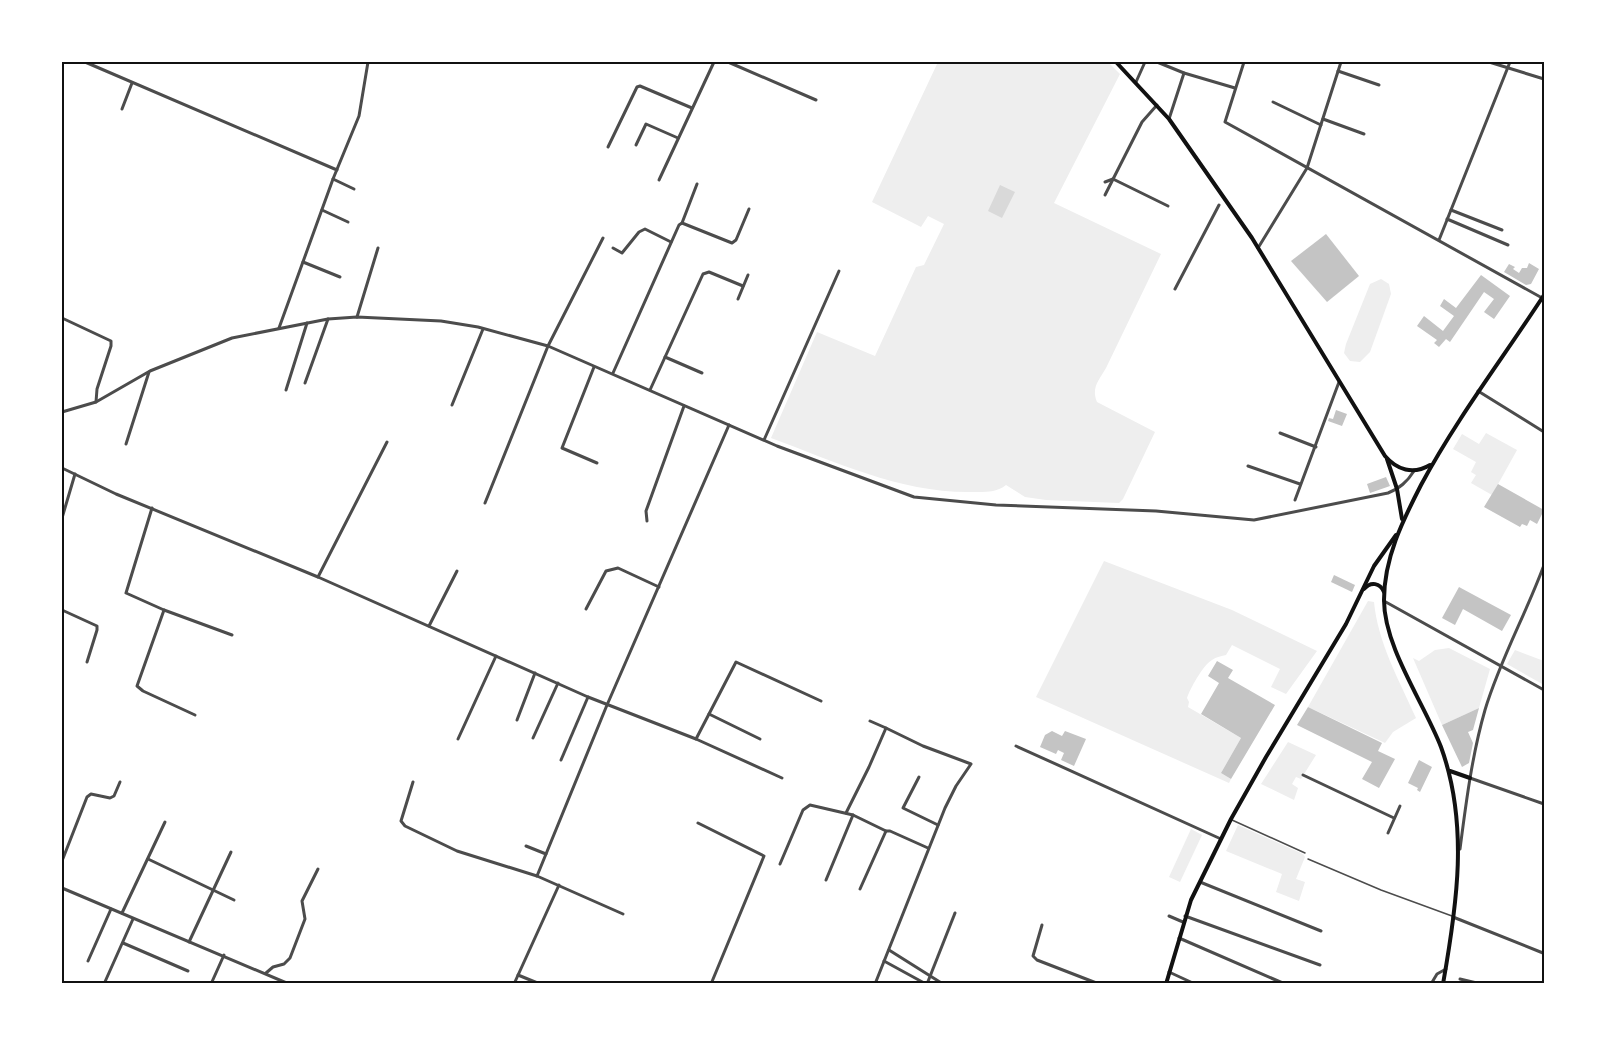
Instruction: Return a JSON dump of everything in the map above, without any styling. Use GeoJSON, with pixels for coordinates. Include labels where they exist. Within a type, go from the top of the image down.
{"type":"FeatureCollection","features":[{"type":"Feature","properties":{"kind":"main road"},"geometry":{"type":"LineString","coordinates":[[1116,62],[1169,119],[1252,238],[1304,320],[1385,456],[1397,489],[1403,520]]}},
{"type":"Feature","properties":{"kind":"main road"},"geometry":{"type":"LineString","coordinates":[[1443,984],[1460,849],[1458,823],[1449,770],[1392,639],[1384,594],[1389,563],[1398,532],[1431,465],[1544,297]]}},
{"type":"Feature","properties":{"kind":"main road"},"geometry":{"type":"LineString","coordinates":[[1385,456],[1396,467],[1414,471],[1431,465]]}},
{"type":"Feature","properties":{"kind":"main road"},"geometry":{"type":"LineString","coordinates":[[1166,984],[1185,916],[1231,819],[1346,624],[1377,560],[1398,532]]}},
{"type":"Feature","properties":{"kind":"main road"},"geometry":{"type":"LineString","coordinates":[[1363,589],[1375,584],[1380,586],[1384,594]]}},
{"type":"Feature","properties":{"kind":"main road"},"geometry":{"type":"LineString","coordinates":[[1449,770],[1470,778]]}},
{"type":"Feature","properties":{"kind":"street"},"geometry":{"type":"LineString","coordinates":[[85,62],[337,170]]}},
{"type":"Feature","properties":{"kind":"street"},"geometry":{"type":"LineString","coordinates":[[279,328],[358,116],[368,62]]}},
{"type":"Feature","properties":{"kind":"street"},"geometry":{"type":"LineString","coordinates":[[659,180],[714,62]]}},
{"type":"Feature","properties":{"kind":"street"},"geometry":{"type":"LineString","coordinates":[[728,62],[816,99]]}},
{"type":"Feature","properties":{"kind":"street"},"geometry":{"type":"LineString","coordinates":[[1136,82],[1145,62]]}},
{"type":"Feature","properties":{"kind":"street"},"geometry":{"type":"LineString","coordinates":[[1157,62],[1184,73],[1235,88]]}},
{"type":"Feature","properties":{"kind":"street"},"geometry":{"type":"LineString","coordinates":[[1244,62],[1225,122],[1544,297]]}},
{"type":"Feature","properties":{"kind":"street"},"geometry":{"type":"LineString","coordinates":[[1257,249],[1307,168],[1341,62]]}},
{"type":"Feature","properties":{"kind":"street"},"geometry":{"type":"LineString","coordinates":[[1489,62],[1545,79]]}},
{"type":"Feature","properties":{"kind":"street"},"geometry":{"type":"LineString","coordinates":[[1439,240],[1510,62]]}},
{"type":"Feature","properties":{"kind":"street"},"geometry":{"type":"LineString","coordinates":[[1337,71],[1379,85]]}},
{"type":"Feature","properties":{"kind":"street"},"geometry":{"type":"LineString","coordinates":[[1169,119],[1184,73]]}},
{"type":"Feature","properties":{"kind":"street"},"geometry":{"type":"LineString","coordinates":[[122,109],[132,83]]}},
{"type":"Feature","properties":{"kind":"street"},"geometry":{"type":"LineString","coordinates":[[608,147],[637,87],[640,86],[692,108]]}},
{"type":"Feature","properties":{"kind":"street"},"geometry":{"type":"LineString","coordinates":[[1273,102],[1321,125]]}},
{"type":"Feature","properties":{"kind":"street"},"geometry":{"type":"LineString","coordinates":[[1105,195],[1142,122],[1157,105]]}},
{"type":"Feature","properties":{"kind":"street"},"geometry":{"type":"LineString","coordinates":[[1323,119],[1364,134]]}},
{"type":"Feature","properties":{"kind":"street"},"geometry":{"type":"LineString","coordinates":[[636,145],[645,124],[678,138]]}},
{"type":"Feature","properties":{"kind":"street"},"geometry":{"type":"LineString","coordinates":[[333,179],[354,189]]}},
{"type":"Feature","properties":{"kind":"street"},"geometry":{"type":"LineString","coordinates":[[1105,182],[1113,179],[1168,206]]}},
{"type":"Feature","properties":{"kind":"street"},"geometry":{"type":"LineString","coordinates":[[613,373],[682,223],[697,184]]}},
{"type":"Feature","properties":{"kind":"street"},"geometry":{"type":"LineString","coordinates":[[1175,289],[1219,205]]}},
{"type":"Feature","properties":{"kind":"street"},"geometry":{"type":"LineString","coordinates":[[682,223],[732,243],[736,240],[749,209]]}},
{"type":"Feature","properties":{"kind":"street"},"geometry":{"type":"LineString","coordinates":[[322,210],[348,222]]}},
{"type":"Feature","properties":{"kind":"street"},"geometry":{"type":"LineString","coordinates":[[1451,210],[1503,230]]}},
{"type":"Feature","properties":{"kind":"street"},"geometry":{"type":"LineString","coordinates":[[1447,219],[1508,245]]}},
{"type":"Feature","properties":{"kind":"street"},"geometry":{"type":"LineString","coordinates":[[613,248],[622,253],[639,232],[645,229],[671,243]]}},
{"type":"Feature","properties":{"kind":"street"},"geometry":{"type":"LineString","coordinates":[[485,503],[548,346],[603,238]]}},
{"type":"Feature","properties":{"kind":"street"},"geometry":{"type":"LineString","coordinates":[[357,317],[378,248]]}},
{"type":"Feature","properties":{"kind":"street"},"geometry":{"type":"LineString","coordinates":[[303,262],[340,277]]}},
{"type":"Feature","properties":{"kind":"street"},"geometry":{"type":"LineString","coordinates":[[764,440],[839,271]]}},
{"type":"Feature","properties":{"kind":"street"},"geometry":{"type":"LineString","coordinates":[[650,390],[703,273],[709,272],[743,286]]}},
{"type":"Feature","properties":{"kind":"street"},"geometry":{"type":"LineString","coordinates":[[738,299],[748,275]]}},
{"type":"Feature","properties":{"kind":"street"},"geometry":{"type":"LineString","coordinates":[[62,412],[96,402],[150,371],[232,338],[327,319],[357,317],[441,321],[483,328],[548,346],[764,440],[914,497],[996,505],[1156,511],[1254,520],[1337,504],[1397,489],[1409,479],[1414,471]]}},
{"type":"Feature","properties":{"kind":"street"},"geometry":{"type":"LineString","coordinates":[[62,318],[111,341],[97,389],[96,402]]}},
{"type":"Feature","properties":{"kind":"street"},"geometry":{"type":"LineString","coordinates":[[305,383],[327,319]]}},
{"type":"Feature","properties":{"kind":"street"},"geometry":{"type":"LineString","coordinates":[[286,390],[307,323]]}},
{"type":"Feature","properties":{"kind":"street"},"geometry":{"type":"LineString","coordinates":[[452,405],[483,328]]}},
{"type":"Feature","properties":{"kind":"street"},"geometry":{"type":"LineString","coordinates":[[665,357],[702,373]]}},
{"type":"Feature","properties":{"kind":"street"},"geometry":{"type":"LineString","coordinates":[[594,367],[562,448],[597,463]]}},
{"type":"Feature","properties":{"kind":"street"},"geometry":{"type":"LineString","coordinates":[[126,444],[150,371]]}},
{"type":"Feature","properties":{"kind":"street"},"geometry":{"type":"LineString","coordinates":[[1295,500],[1339,382]]}},
{"type":"Feature","properties":{"kind":"street"},"geometry":{"type":"LineString","coordinates":[[1479,391],[1545,432]]}},
{"type":"Feature","properties":{"kind":"street"},"geometry":{"type":"LineString","coordinates":[[647,521],[646,511],[684,405]]}},
{"type":"Feature","properties":{"kind":"street"},"geometry":{"type":"LineString","coordinates":[[537,876],[607,705],[729,425]]}},
{"type":"Feature","properties":{"kind":"street"},"geometry":{"type":"LineString","coordinates":[[1280,434],[1316,447]]}},
{"type":"Feature","properties":{"kind":"street"},"geometry":{"type":"LineString","coordinates":[[318,577],[387,442]]}},
{"type":"Feature","properties":{"kind":"street"},"geometry":{"type":"LineString","coordinates":[[1248,466],[1301,485]]}},
{"type":"Feature","properties":{"kind":"street"},"geometry":{"type":"LineString","coordinates":[[62,468],[318,577],[588,697],[696,739],[782,778]]}},
{"type":"Feature","properties":{"kind":"street"},"geometry":{"type":"LineString","coordinates":[[62,518],[75,474]]}},
{"type":"Feature","properties":{"kind":"street"},"geometry":{"type":"LineString","coordinates":[[152,508],[126,593],[164,610],[232,635]]}},
{"type":"Feature","properties":{"kind":"street"},"geometry":{"type":"LineString","coordinates":[[1460,849],[1470,778],[1485,710],[1501,665],[1545,565]]}},
{"type":"Feature","properties":{"kind":"street"},"geometry":{"type":"LineString","coordinates":[[586,609],[606,571],[618,568],[659,587]]}},
{"type":"Feature","properties":{"kind":"street"},"geometry":{"type":"LineString","coordinates":[[429,626],[458,571]]}},
{"type":"Feature","properties":{"kind":"street"},"geometry":{"type":"LineString","coordinates":[[1384,601],[1545,690]]}},
{"type":"Feature","properties":{"kind":"street"},"geometry":{"type":"LineString","coordinates":[[62,610],[97,626],[87,662]]}},
{"type":"Feature","properties":{"kind":"street"},"geometry":{"type":"LineString","coordinates":[[164,610],[137,686],[195,715]]}},
{"type":"Feature","properties":{"kind":"street"},"geometry":{"type":"LineString","coordinates":[[459,739],[496,656]]}},
{"type":"Feature","properties":{"kind":"street"},"geometry":{"type":"LineString","coordinates":[[696,739],[736,662],[821,701]]}},
{"type":"Feature","properties":{"kind":"street"},"geometry":{"type":"LineString","coordinates":[[517,720],[535,673]]}},
{"type":"Feature","properties":{"kind":"street"},"geometry":{"type":"LineString","coordinates":[[533,738],[558,684]]}},
{"type":"Feature","properties":{"kind":"street"},"geometry":{"type":"LineString","coordinates":[[561,760],[588,697]]}},
{"type":"Feature","properties":{"kind":"street"},"geometry":{"type":"LineString","coordinates":[[709,714],[760,738]]}},
{"type":"Feature","properties":{"kind":"street"},"geometry":{"type":"LineString","coordinates":[[870,721],[923,746],[971,764],[956,786],[938,825],[875,984]]}},
{"type":"Feature","properties":{"kind":"street"},"geometry":{"type":"LineString","coordinates":[[846,813],[886,728]]}},
{"type":"Feature","properties":{"kind":"street"},"geometry":{"type":"LineString","coordinates":[[1016,746],[1221,839]]}},
{"type":"Feature","properties":{"kind":"street"},"geometry":{"type":"LineString","coordinates":[[1303,776],[1394,818]]}},
{"type":"Feature","properties":{"kind":"street"},"geometry":{"type":"LineString","coordinates":[[919,777],[903,808],[938,825]]}},
{"type":"Feature","properties":{"kind":"street"},"geometry":{"type":"LineString","coordinates":[[1470,778],[1545,804]]}},
{"type":"Feature","properties":{"kind":"street"},"geometry":{"type":"LineString","coordinates":[[62,861],[87,797],[91,794],[110,798],[114,796],[120,782]]}},
{"type":"Feature","properties":{"kind":"street"},"geometry":{"type":"LineString","coordinates":[[413,782],[401,821],[405,825],[457,851],[537,876],[623,914]]}},
{"type":"Feature","properties":{"kind":"street"},"geometry":{"type":"LineString","coordinates":[[780,864],[803,810],[810,805],[853,815],[928,848]]}},
{"type":"Feature","properties":{"kind":"street"},"geometry":{"type":"LineString","coordinates":[[1388,833],[1400,806]]}},
{"type":"Feature","properties":{"kind":"street"},"geometry":{"type":"LineString","coordinates":[[826,880],[853,815]]}},
{"type":"Feature","properties":{"kind":"street"},"geometry":{"type":"LineString","coordinates":[[122,914],[165,822]]}},
{"type":"Feature","properties":{"kind":"street"},"geometry":{"type":"LineString","coordinates":[[698,823],[764,856],[711,984]]}},
{"type":"Feature","properties":{"kind":"street"},"geometry":{"type":"LineString","coordinates":[[860,889],[886,831]]}},
{"type":"Feature","properties":{"kind":"street"},"geometry":{"type":"LineString","coordinates":[[526,846],[546,854]]}},
{"type":"Feature","properties":{"kind":"street"},"geometry":{"type":"LineString","coordinates":[[189,942],[231,852]]}},
{"type":"Feature","properties":{"kind":"street"},"geometry":{"type":"LineString","coordinates":[[148,859],[234,900]]}},
{"type":"Feature","properties":{"kind":"street"},"geometry":{"type":"LineString","coordinates":[[266,974],[273,967],[284,964],[290,958],[304,919],[302,901],[318,869]]}},
{"type":"Feature","properties":{"kind":"street"},"geometry":{"type":"LineString","coordinates":[[1200,882],[1321,931]]}},
{"type":"Feature","properties":{"kind":"street"},"geometry":{"type":"LineString","coordinates":[[514,984],[559,885]]}},
{"type":"Feature","properties":{"kind":"street"},"geometry":{"type":"LineString","coordinates":[[62,888],[289,984]]}},
{"type":"Feature","properties":{"kind":"street"},"geometry":{"type":"LineString","coordinates":[[88,961],[111,909]]}},
{"type":"Feature","properties":{"kind":"street"},"geometry":{"type":"LineString","coordinates":[[884,961],[926,984],[955,913]]}},
{"type":"Feature","properties":{"kind":"street"},"geometry":{"type":"LineString","coordinates":[[1169,916],[1183,922]]}},
{"type":"Feature","properties":{"kind":"street"},"geometry":{"type":"LineString","coordinates":[[1185,916],[1320,965]]}},
{"type":"Feature","properties":{"kind":"street"},"geometry":{"type":"LineString","coordinates":[[1453,916],[1543,952]]}},
{"type":"Feature","properties":{"kind":"street"},"geometry":{"type":"LineString","coordinates":[[105,984],[133,919]]}},
{"type":"Feature","properties":{"kind":"street"},"geometry":{"type":"LineString","coordinates":[[1042,925],[1034,956],[1037,960],[1099,984]]}},
{"type":"Feature","properties":{"kind":"street"},"geometry":{"type":"LineString","coordinates":[[1179,938],[1286,984]]}},
{"type":"Feature","properties":{"kind":"street"},"geometry":{"type":"LineString","coordinates":[[123,943],[188,971]]}},
{"type":"Feature","properties":{"kind":"street"},"geometry":{"type":"LineString","coordinates":[[889,950],[943,984]]}},
{"type":"Feature","properties":{"kind":"street"},"geometry":{"type":"LineString","coordinates":[[211,984],[224,955]]}},
{"type":"Feature","properties":{"kind":"street"},"geometry":{"type":"LineString","coordinates":[[894,966],[898,957]]}},
{"type":"Feature","properties":{"kind":"street"},"geometry":{"type":"LineString","coordinates":[[1431,984],[1437,974],[1446,969]]}},
{"type":"Feature","properties":{"kind":"street"},"geometry":{"type":"LineString","coordinates":[[1169,972],[1195,984]]}},
{"type":"Feature","properties":{"kind":"street"},"geometry":{"type":"LineString","coordinates":[[518,975],[540,984]]}},
{"type":"Feature","properties":{"kind":"street"},"geometry":{"type":"LineString","coordinates":[[275,984],[278,978]]}},
{"type":"Feature","properties":{"kind":"street"},"geometry":{"type":"LineString","coordinates":[[1460,979],[1481,984]]}},
{"type":"Feature","properties":{"kind":"lane"},"geometry":{"type":"LineString","coordinates":[[1231,819],[1305,853]]}},
{"type":"Feature","properties":{"kind":"lane"},"geometry":{"type":"LineString","coordinates":[[1308,859],[1391,894],[1453,916]]}},
{"type":"Feature","properties":{"kind":"shaded area"},"geometry":{"type":"Polygon","coordinates":[[[938,62],[1108,62],[1120,74],[1054,203],[1161,254],[1095,388],[1097,402],[1155,432],[1119,503],[1025,497],[1006,485],[994,491],[981,492],[945,491],[919,487],[894,482],[844,466],[771,438],[817,332],[875,356],[916,267],[924,265],[944,224],[928,216],[921,227],[872,202],[938,62]]]}},
{"type":"Feature","properties":{"kind":"shaded area"},"geometry":{"type":"Polygon","coordinates":[[[1000,185],[1015,192],[1002,218],[988,211],[1000,185]]]}},
{"type":"Feature","properties":{"kind":"shaded area"},"geometry":{"type":"Polygon","coordinates":[[[1381,279],[1389,284],[1391,294],[1370,352],[1360,362],[1350,361],[1344,353],[1346,344],[1370,284],[1381,279]]]}},
{"type":"Feature","properties":{"kind":"shaded area"},"geometry":{"type":"Polygon","coordinates":[[[1486,433],[1517,450],[1492,495],[1471,483],[1476,475],[1471,472],[1476,462],[1453,449],[1462,434],[1479,444],[1486,433]]]}},
{"type":"Feature","properties":{"kind":"shaded area"},"geometry":{"type":"Polygon","coordinates":[[[1104,561],[1232,610],[1317,651],[1286,694],[1271,687],[1280,669],[1232,645],[1226,655],[1212,660],[1201,672],[1187,698],[1188,707],[1241,738],[1221,773],[1231,779],[1229,783],[1036,697],[1104,561]]]}},
{"type":"Feature","properties":{"kind":"shaded area"},"geometry":{"type":"Polygon","coordinates":[[[1368,601],[1374,602],[1385,647],[1416,718],[1393,732],[1385,743],[1308,707],[1368,601]]]}},
{"type":"Feature","properties":{"kind":"shaded area"},"geometry":{"type":"Polygon","coordinates":[[[1449,648],[1490,669],[1479,708],[1442,725],[1413,658],[1419,661],[1435,650],[1449,648]]]}},
{"type":"Feature","properties":{"kind":"shaded area"},"geometry":{"type":"Polygon","coordinates":[[[1515,650],[1544,661],[1544,685],[1507,664],[1515,650]]]}},
{"type":"Feature","properties":{"kind":"shaded area"},"geometry":{"type":"Polygon","coordinates":[[[1288,742],[1316,755],[1301,779],[1296,777],[1292,784],[1298,788],[1294,800],[1261,784],[1288,742]]]}},
{"type":"Feature","properties":{"kind":"shaded area"},"geometry":{"type":"Polygon","coordinates":[[[1238,825],[1303,854],[1305,857],[1296,879],[1305,882],[1299,901],[1276,892],[1282,874],[1226,851],[1238,825]]]}},
{"type":"Feature","properties":{"kind":"shaded area"},"geometry":{"type":"Polygon","coordinates":[[[1191,829],[1202,835],[1180,882],[1169,877],[1191,829]]]}},
{"type":"Feature","properties":{"kind":"building"},"geometry":{"type":"Polygon","coordinates":[[[1326,234],[1359,276],[1327,302],[1291,261],[1326,234]]]}},
{"type":"Feature","properties":{"kind":"building"},"geometry":{"type":"Polygon","coordinates":[[[1529,263],[1539,269],[1531,284],[1526,285],[1504,272],[1509,264],[1519,273],[1522,268],[1527,268],[1529,263]]]}},
{"type":"Feature","properties":{"kind":"building"},"geometry":{"type":"Polygon","coordinates":[[[1481,275],[1510,296],[1494,319],[1484,312],[1494,299],[1484,292],[1450,342],[1446,339],[1439,347],[1434,343],[1437,340],[1417,326],[1424,316],[1443,331],[1454,316],[1440,306],[1444,299],[1456,308],[1481,275]]]}},
{"type":"Feature","properties":{"kind":"building"},"geometry":{"type":"Polygon","coordinates":[[[1336,410],[1347,414],[1342,426],[1328,421],[1329,418],[1333,419],[1336,410]]]}},
{"type":"Feature","properties":{"kind":"building"},"geometry":{"type":"Polygon","coordinates":[[[1386,477],[1390,486],[1370,493],[1367,484],[1386,477]]]}},
{"type":"Feature","properties":{"kind":"building"},"geometry":{"type":"Polygon","coordinates":[[[1498,484],[1544,510],[1537,524],[1530,520],[1527,526],[1522,524],[1520,527],[1484,507],[1498,484]]]}},
{"type":"Feature","properties":{"kind":"building"},"geometry":{"type":"Polygon","coordinates":[[[1334,575],[1355,585],[1352,592],[1331,582],[1334,575]]]}},
{"type":"Feature","properties":{"kind":"building"},"geometry":{"type":"Polygon","coordinates":[[[1459,587],[1511,615],[1502,631],[1463,609],[1455,625],[1442,618],[1459,587]]]}},
{"type":"Feature","properties":{"kind":"building"},"geometry":{"type":"Polygon","coordinates":[[[1217,661],[1233,670],[1228,678],[1275,705],[1231,779],[1221,773],[1241,738],[1201,714],[1219,683],[1208,676],[1217,661]]]}},
{"type":"Feature","properties":{"kind":"building"},"geometry":{"type":"Polygon","coordinates":[[[1308,707],[1382,743],[1378,751],[1395,759],[1379,788],[1362,779],[1372,762],[1297,725],[1308,707]]]}},
{"type":"Feature","properties":{"kind":"building"},"geometry":{"type":"Polygon","coordinates":[[[1479,708],[1473,730],[1468,732],[1473,743],[1469,763],[1462,767],[1442,725],[1479,708]]]}},
{"type":"Feature","properties":{"kind":"building"},"geometry":{"type":"Polygon","coordinates":[[[1052,731],[1062,736],[1065,731],[1086,739],[1074,766],[1061,760],[1064,753],[1058,750],[1056,754],[1040,747],[1045,735],[1052,731]]]}},
{"type":"Feature","properties":{"kind":"building"},"geometry":{"type":"Polygon","coordinates":[[[1419,760],[1432,767],[1420,792],[1418,788],[1408,783],[1419,760]]]}}]}
